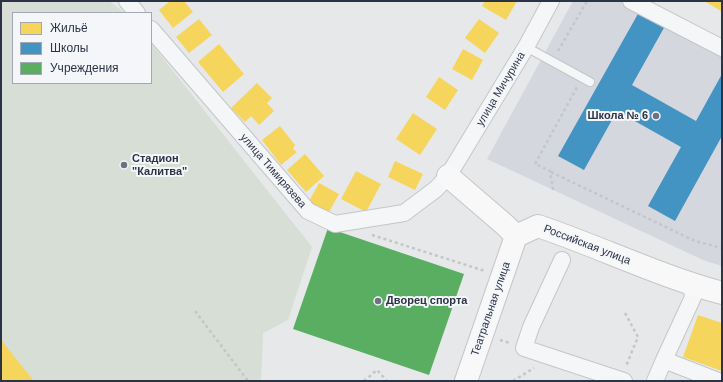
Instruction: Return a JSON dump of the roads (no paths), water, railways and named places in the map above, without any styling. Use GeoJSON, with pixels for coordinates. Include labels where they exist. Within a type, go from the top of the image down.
{"type":"FeatureCollection","features":[{"type":"Feature","properties":{"kind":"street"},"geometry":{"type":"LineString","coordinates":[[127,1],[136,12]]}},
{"type":"Feature","properties":{"kind":"street","name":"улица Мичурина"},"geometry":{"type":"LineString","coordinates":[[448,176],[526,47],[551,1]]}},
{"type":"Feature","properties":{"kind":"street"},"geometry":{"type":"LineString","coordinates":[[631,1],[722,48]]}},
{"type":"Feature","properties":{"kind":"street","name":"улица Тимирязева"},"geometry":{"type":"LineString","coordinates":[[152,30],[308,211],[335,224],[404,213],[436,189],[448,176]]}},
{"type":"Feature","properties":{"kind":"street"},"geometry":{"type":"LineString","coordinates":[[448,176],[516,236]]}},
{"type":"Feature","properties":{"kind":"street","name":"Российская улица"},"geometry":{"type":"LineString","coordinates":[[516,236],[538,226],[569,236],[691,285],[722,293]]}},
{"type":"Feature","properties":{"kind":"street","name":"Театральная улица"},"geometry":{"type":"LineString","coordinates":[[466,381],[516,236]]}},
{"type":"Feature","properties":{"kind":"street"},"geometry":{"type":"LineString","coordinates":[[562,260],[524,348],[622,380]]}},
{"type":"Feature","properties":{"kind":"street"},"geometry":{"type":"LineString","coordinates":[[655,381],[693,297],[691,285]]}},
{"type":"Feature","properties":{"kind":"street"},"geometry":{"type":"LineString","coordinates":[[664,360],[718,381]]}},
{"type":"Feature","properties":{"kind":"lane"},"geometry":{"type":"LineString","coordinates":[[526,47],[590,82]]}},
{"type":"Feature","properties":{"kind":"place","name":"Школа № 6"},"geometry":{"type":"Point","coordinates":[656,116]}},
{"type":"Feature","properties":{"kind":"place","name":"Стадион \"Калитва\""},"geometry":{"type":"Point","coordinates":[124,165]}},
{"type":"Feature","properties":{"kind":"place","name":"Дворец спорта"},"geometry":{"type":"Point","coordinates":[378,301]}}]}
